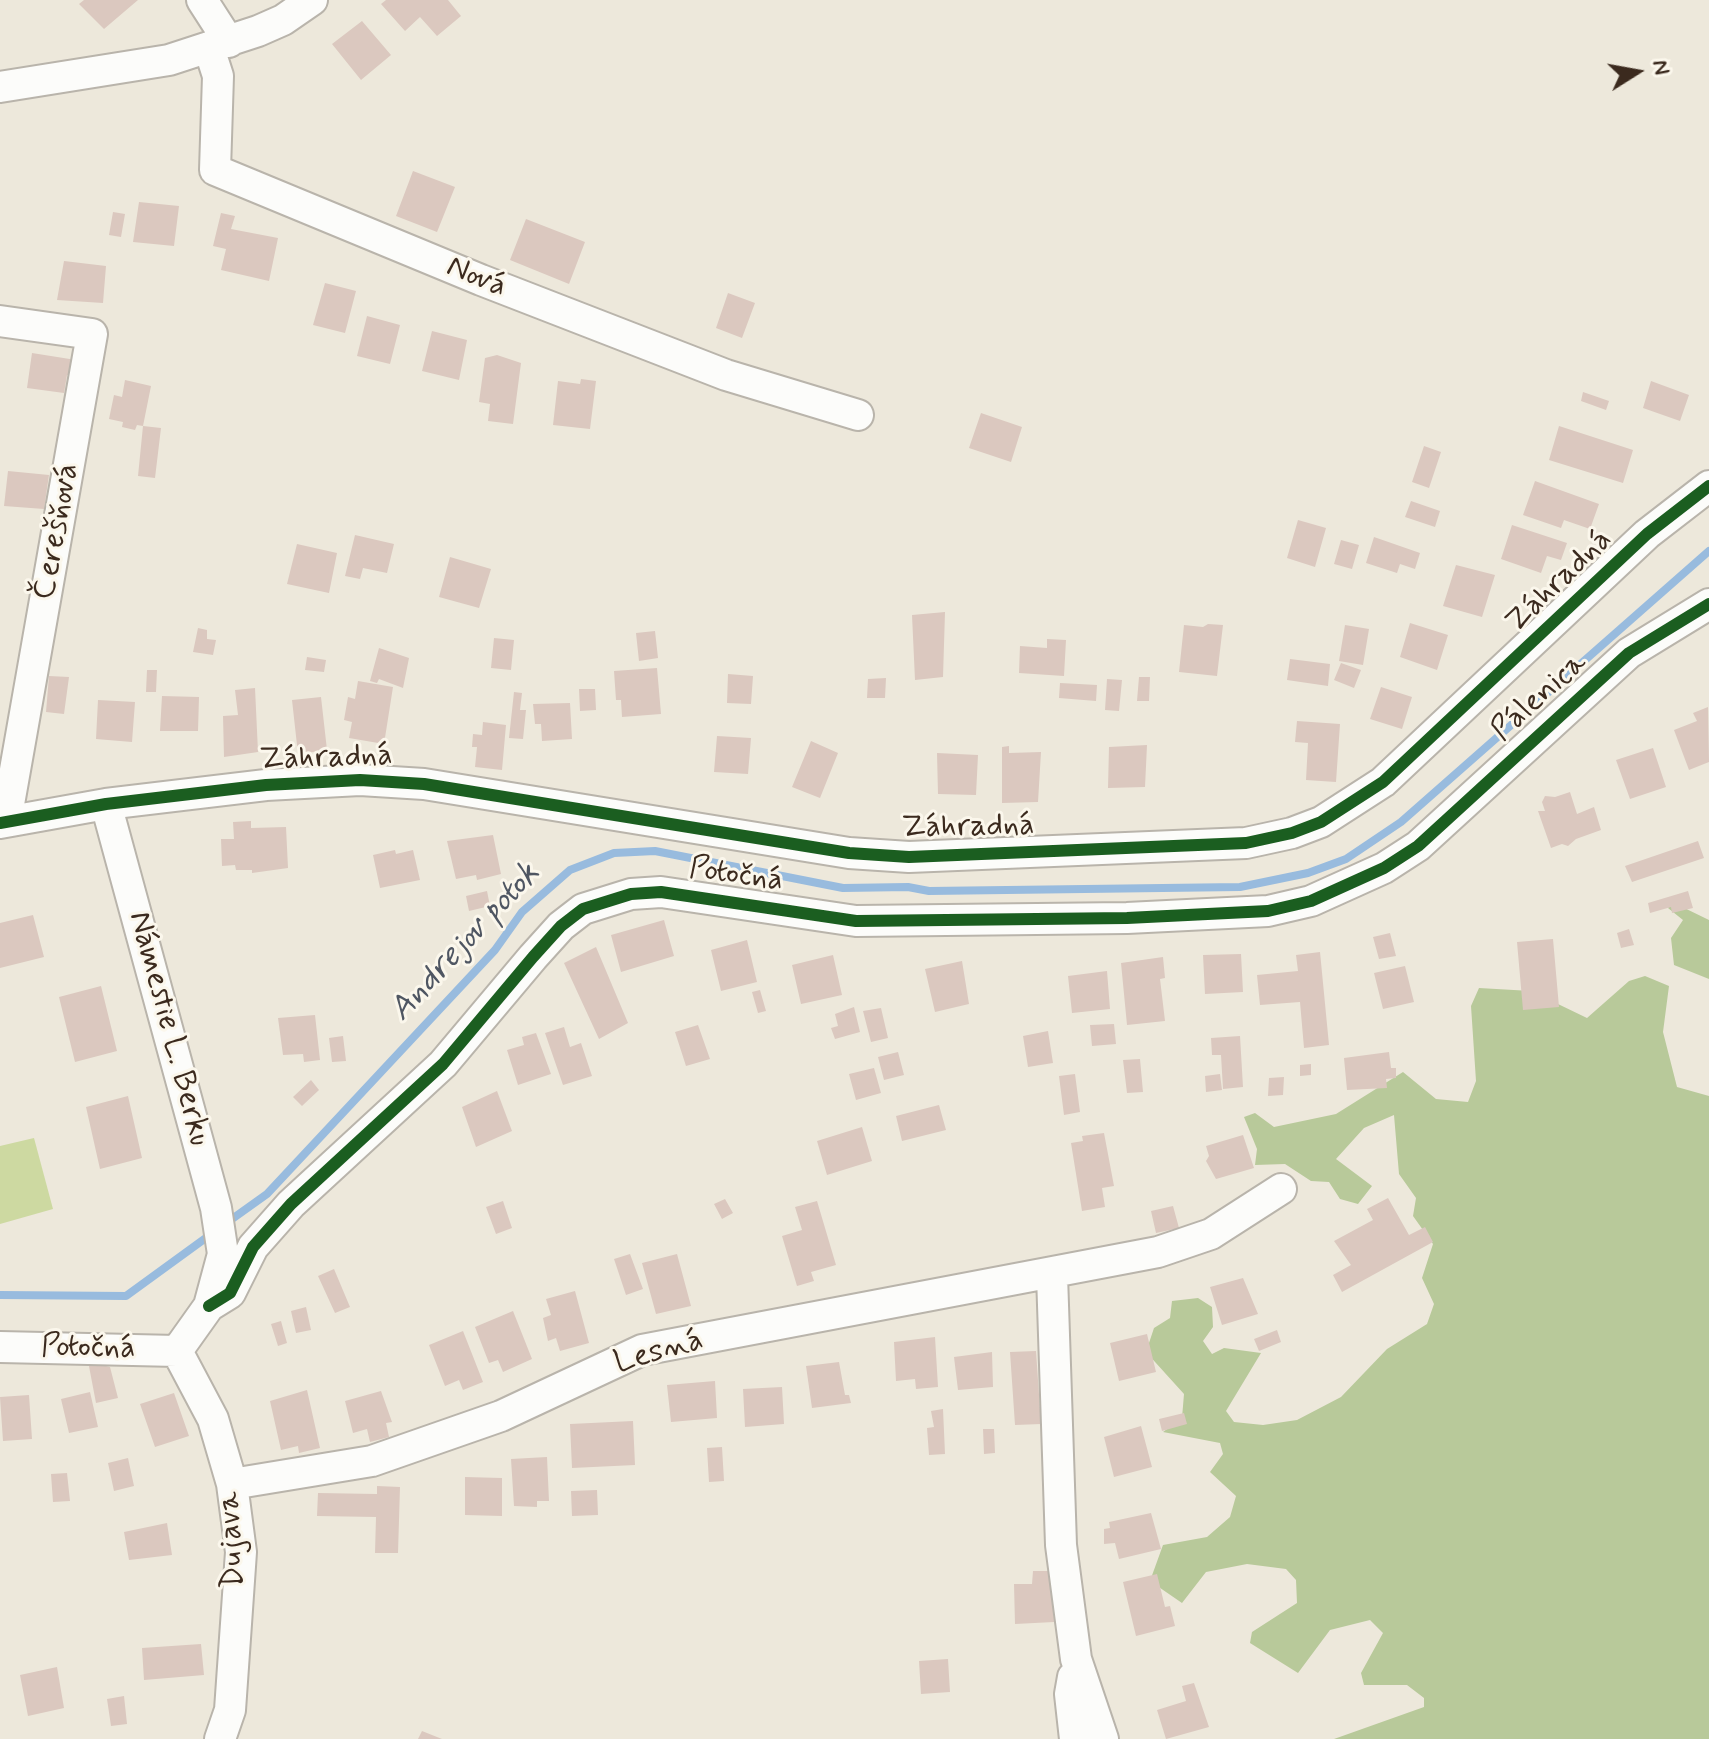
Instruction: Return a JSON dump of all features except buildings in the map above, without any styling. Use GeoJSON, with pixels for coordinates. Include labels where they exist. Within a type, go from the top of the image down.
{"type":"FeatureCollection","features":[{"type":"Feature","properties":{"kind":"street"},"geometry":{"type":"LineString","coordinates":[[202,0],[219,45]]}},
{"type":"Feature","properties":{"kind":"street"},"geometry":{"type":"LineString","coordinates":[[0,87],[115,71],[219,45],[283,20],[312,0]]}},
{"type":"Feature","properties":{"kind":"street","name":"Nová"},"geometry":{"type":"LineString","coordinates":[[219,45],[215,170],[481,280],[726,375],[858,415]]}},
{"type":"Feature","properties":{"kind":"street","name":"Čerešňová"},"geometry":{"type":"LineString","coordinates":[[0,321],[92,334],[3,822]]}},
{"type":"Feature","properties":{"kind":"street","name":"Záhradná"},"geometry":{"type":"LineString","coordinates":[[106,804],[266,785],[360,780],[468,790],[849,853],[909,857],[1246,843],[1292,833],[1321,822],[1383,782],[1647,534],[1709,486]]}},
{"type":"Feature","properties":{"kind":"street","name":"Pálenica"},"geometry":{"type":"LineString","coordinates":[[1418,846],[1629,653],[1709,604]]}},
{"type":"Feature","properties":{"kind":"street"},"geometry":{"type":"LineString","coordinates":[[3,822],[106,804]]}},
{"type":"Feature","properties":{"kind":"street","name":"Námestie L. Berku"},"geometry":{"type":"LineString","coordinates":[[106,804],[216,1208],[223,1254],[209,1306],[177,1351]]}},
{"type":"Feature","properties":{"kind":"street","name":"Potočná"},"geometry":{"type":"LineString","coordinates":[[209,1306],[230,1293],[253,1247],[291,1204],[443,1064],[561,926],[583,909],[607,900],[661,892],[856,921],[1112,918],[1268,911],[1311,901],[1346,886],[1418,846]]}},
{"type":"Feature","properties":{"kind":"street","name":"Lesná"},"geometry":{"type":"LineString","coordinates":[[232,1484],[372,1461],[501,1416],[642,1350],[1052,1275],[1158,1252],[1211,1234],[1281,1189]]}},
{"type":"Feature","properties":{"kind":"street"},"geometry":{"type":"LineString","coordinates":[[1052,1275],[1061,1545],[1076,1659],[1103,1739]]}},
{"type":"Feature","properties":{"kind":"street","name":"Potočná"},"geometry":{"type":"LineString","coordinates":[[0,1347],[177,1351]]}},
{"type":"Feature","properties":{"kind":"street","name":"Dujava"},"geometry":{"type":"LineString","coordinates":[[177,1351],[213,1419],[232,1484],[241,1552],[230,1710],[220,1739]]}},
{"type":"Feature","properties":{"kind":"street"},"geometry":{"type":"LineString","coordinates":[[1075,1739],[1070,1694],[1076,1659]]}},
{"type":"Feature","properties":{"kind":"green space"},"geometry":{"type":"Polygon","coordinates":[[[1672,902],[1709,920],[1709,979],[1674,965],[1671,938],[1683,920],[1668,908],[1672,902]]]}},
{"type":"Feature","properties":{"kind":"green space"},"geometry":{"type":"Polygon","coordinates":[[[1645,976],[1669,986],[1663,1032],[1677,1087],[1709,1096],[1709,1739],[1334,1739],[1424,1707],[1424,1698],[1407,1685],[1364,1685],[1361,1673],[1383,1633],[1370,1620],[1330,1630],[1298,1673],[1250,1643],[1252,1632],[1297,1603],[1296,1580],[1286,1569],[1247,1564],[1206,1572],[1182,1603],[1150,1581],[1163,1545],[1207,1537],[1230,1517],[1236,1496],[1210,1472],[1223,1454],[1220,1443],[1163,1432],[1182,1418],[1184,1394],[1146,1352],[1154,1328],[1170,1318],[1172,1301],[1198,1298],[1212,1307],[1213,1327],[1203,1341],[1212,1354],[1224,1348],[1261,1353],[1226,1411],[1234,1422],[1263,1425],[1297,1420],[1341,1397],[1387,1349],[1427,1324],[1434,1304],[1422,1278],[1433,1244],[1413,1216],[1416,1198],[1399,1174],[1394,1115],[1364,1128],[1336,1159],[1372,1186],[1358,1204],[1340,1199],[1329,1182],[1311,1181],[1285,1164],[1255,1165],[1257,1149],[1244,1117],[1255,1113],[1274,1127],[1336,1114],[1403,1072],[1436,1099],[1468,1102],[1476,1081],[1471,1006],[1479,988],[1531,991],[1587,1018],[1629,981],[1645,976]]]}},
{"type":"Feature","properties":{"kind":"green space"},"geometry":{"type":"Polygon","coordinates":[[[34,1138],[53,1209],[0,1224],[0,1146],[34,1138]]]}},
{"type":"Feature","properties":{"kind":"waterway","name":"Andrejov potok"},"geometry":{"type":"LineString","coordinates":[[225,1224],[267,1194],[495,950],[522,912],[570,870],[614,853],[655,851],[843,888],[908,887],[929,891],[1240,887],[1308,873],[1346,859],[1401,822],[1709,551]]}},
{"type":"Feature","properties":{"kind":"waterway","name":"Andrejov potok"},"geometry":{"type":"LineString","coordinates":[[0,1295],[126,1296],[214,1232]]}},
{"type":"Feature","properties":{"kind":"cycle path"},"geometry":{"type":"LineString","coordinates":[[0,823],[106,804],[266,785],[360,780],[424,784],[849,853],[909,857],[1246,843],[1292,833],[1321,822],[1383,782],[1647,534],[1709,486]]}},
{"type":"Feature","properties":{"kind":"cycle path"},"geometry":{"type":"LineString","coordinates":[[209,1306],[230,1293],[253,1247],[291,1204],[443,1064],[533,957],[561,926],[583,909],[631,894],[661,892],[856,921],[1127,918],[1268,911],[1311,901],[1384,868],[1418,846],[1629,653],[1709,604]]}}]}
